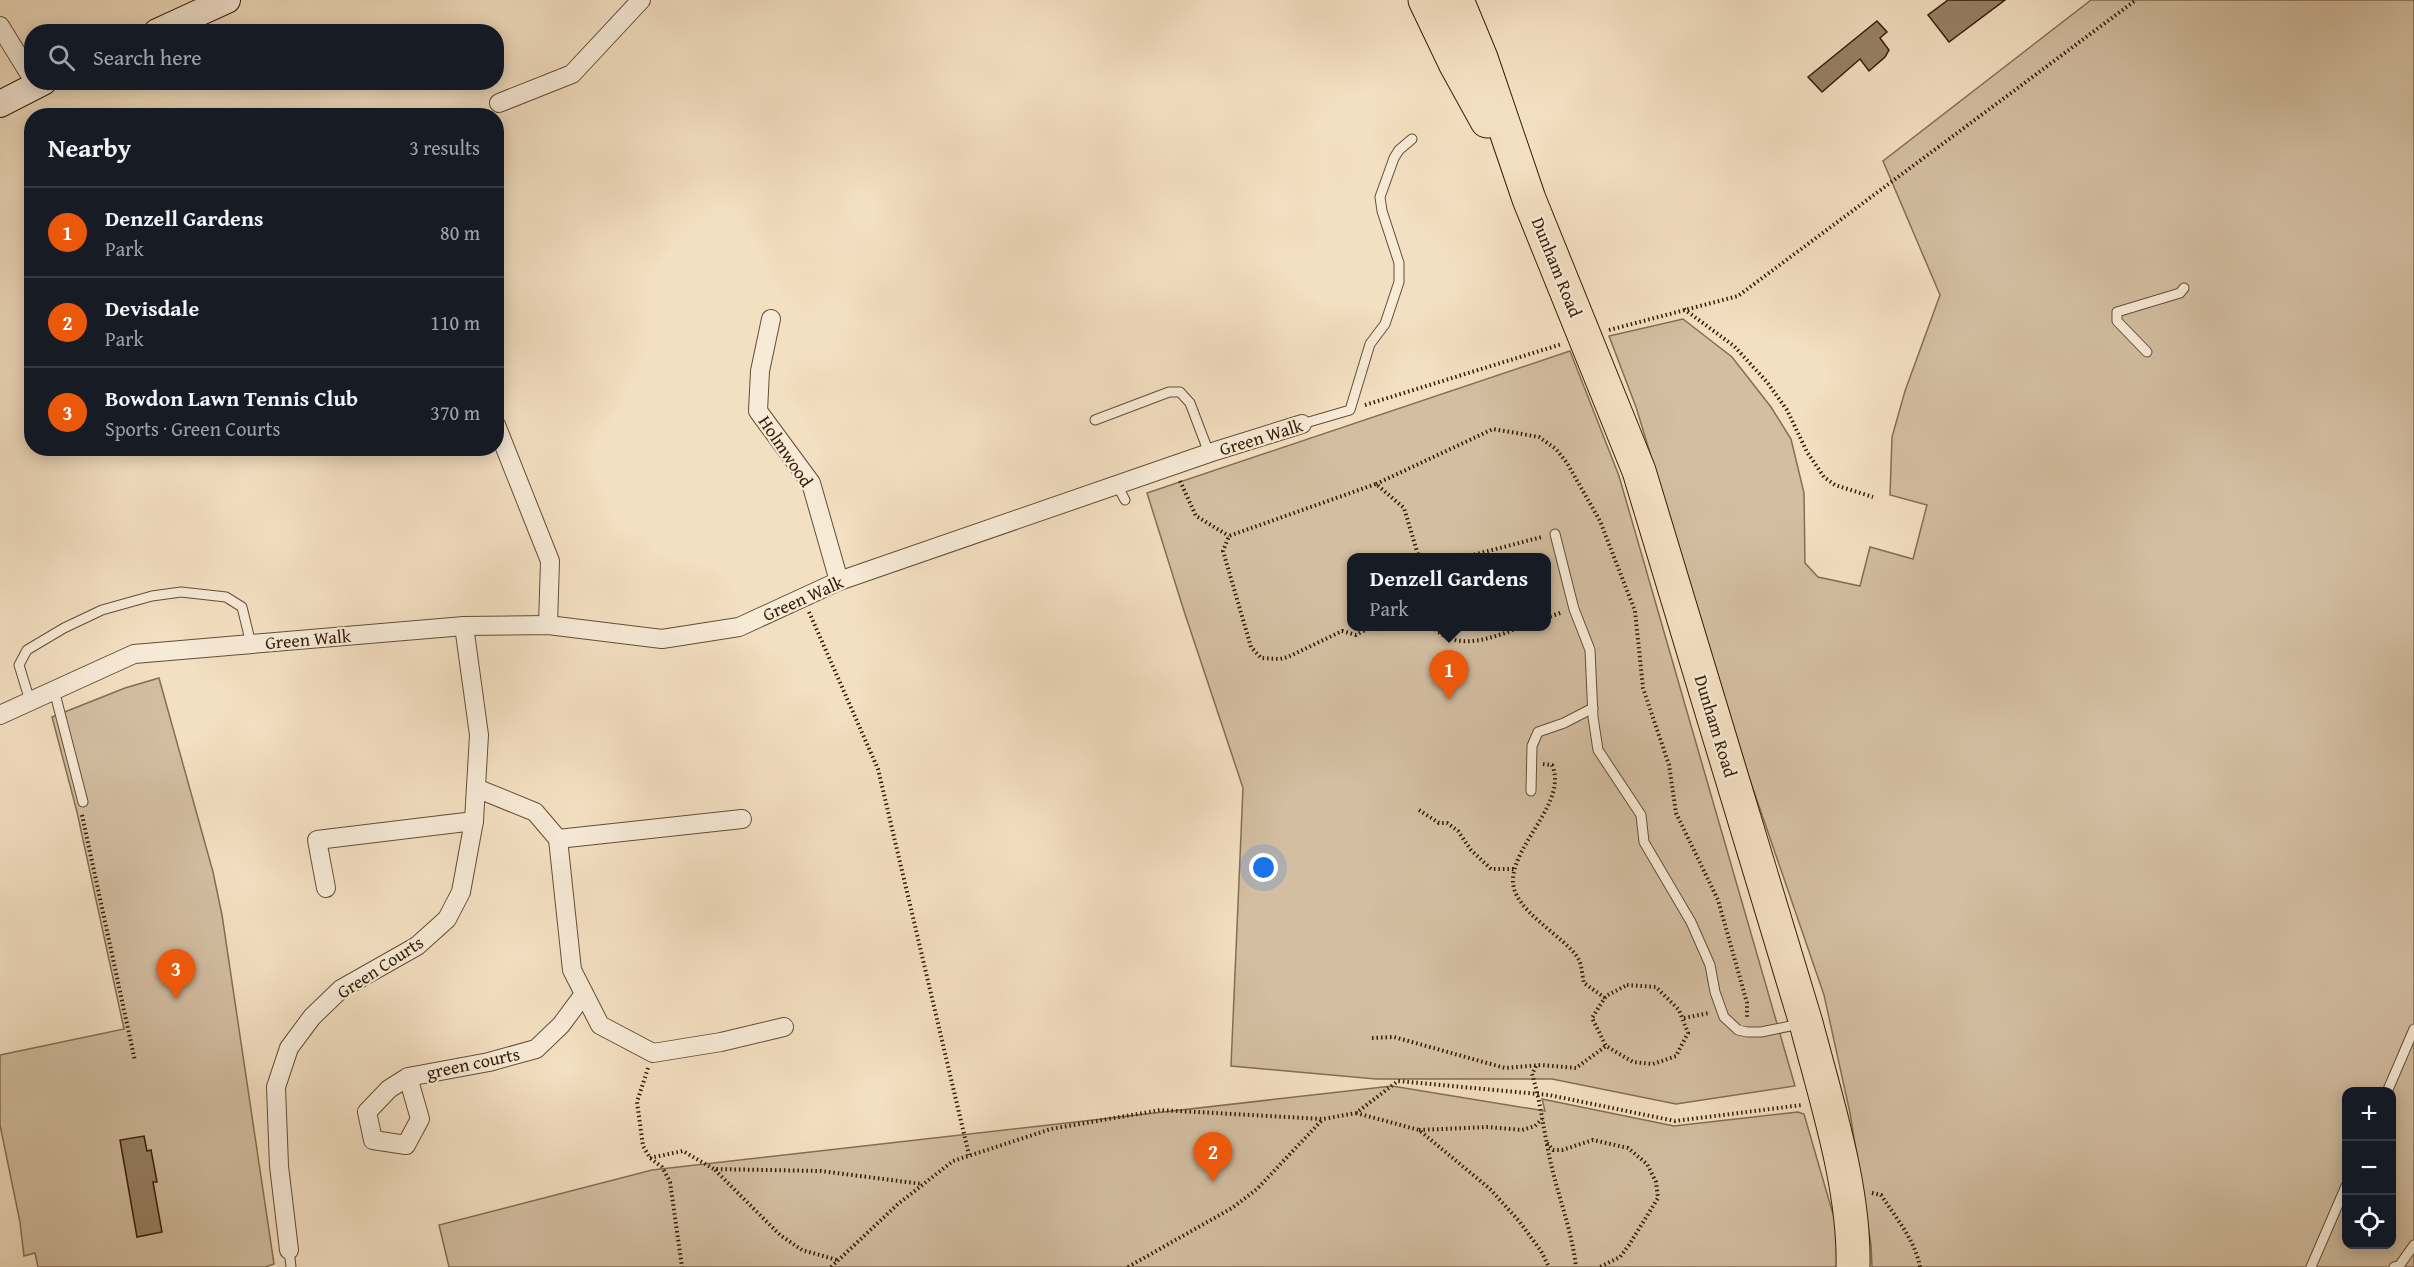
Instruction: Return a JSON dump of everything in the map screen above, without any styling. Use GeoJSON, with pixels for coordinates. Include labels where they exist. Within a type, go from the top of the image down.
{"type":"FeatureCollection","features":[{"type":"Feature","properties":{"kind":"highway","name":"Dunham Road"},"geometry":{"type":"LineString","coordinates":[[1425,0],[1455,63],[1529,199]]}},
{"type":"Feature","properties":{"kind":"highway","name":"Dunham Road"},"geometry":{"type":"LineString","coordinates":[[1457,0],[1481,58],[1529,199],[1639,471],[1806,1023],[1848,1195],[1854,1236],[1853,1267]]}},
{"type":"Feature","properties":{"kind":"main road"},"geometry":{"type":"LineString","coordinates":[[174,24],[227,0]]}},
{"type":"Feature","properties":{"kind":"main road"},"geometry":{"type":"LineString","coordinates":[[0,104],[24,89]]}},
{"type":"Feature","properties":{"kind":"street"},"geometry":{"type":"LineString","coordinates":[[499,103],[572,74],[641,0]]}},
{"type":"Feature","properties":{"kind":"street"},"geometry":{"type":"LineString","coordinates":[[0,26],[24,63]]}},
{"type":"Feature","properties":{"kind":"street","name":"Holmwood"},"geometry":{"type":"LineString","coordinates":[[771,319],[759,370],[758,411],[811,483],[839,581]]}},
{"type":"Feature","properties":{"kind":"street","name":"Green Walk"},"geometry":{"type":"LineString","coordinates":[[0,715],[134,654],[464,626],[548,625],[662,639],[739,627],[839,581],[1121,492],[1173,465],[1302,424]]}},
{"type":"Feature","properties":{"kind":"street"},"geometry":{"type":"LineString","coordinates":[[504,445],[550,561],[548,625]]}},
{"type":"Feature","properties":{"kind":"street","name":"Green Courts"},"geometry":{"type":"LineString","coordinates":[[290,1259],[279,1166],[276,1087],[289,1048],[312,1017],[341,989],[417,946],[447,919],[461,892],[474,820],[479,735],[464,626]]}},
{"type":"Feature","properties":{"kind":"street"},"geometry":{"type":"LineString","coordinates":[[476,788],[535,812],[558,839],[572,970],[600,1025],[653,1053],[721,1042],[784,1027]]}},
{"type":"Feature","properties":{"kind":"street"},"geometry":{"type":"LineString","coordinates":[[558,839],[742,819]]}},
{"type":"Feature","properties":{"kind":"street"},"geometry":{"type":"LineString","coordinates":[[326,888],[317,840],[474,820]]}},
{"type":"Feature","properties":{"kind":"street","name":"green courts"},"geometry":{"type":"LineString","coordinates":[[408,1077],[489,1062],[536,1049],[561,1025],[584,994]]}},
{"type":"Feature","properties":{"kind":"lane"},"geometry":{"type":"LineString","coordinates":[[1350,410],[1370,344],[1385,324],[1399,282],[1400,263],[1382,211],[1380,197],[1394,158],[1399,150],[1412,140]]}},
{"type":"Feature","properties":{"kind":"lane"},"geometry":{"type":"LineString","coordinates":[[2148,352],[2117,321],[2117,312],[2180,293],[2184,288]]}},
{"type":"Feature","properties":{"kind":"lane"},"geometry":{"type":"LineString","coordinates":[[1095,420],[1168,392],[1180,392],[1190,403],[1209,453]]}},
{"type":"Feature","properties":{"kind":"lane","name":"Green Walk"},"geometry":{"type":"LineString","coordinates":[[1302,424],[1350,410]]}},
{"type":"Feature","properties":{"kind":"lane"},"geometry":{"type":"LineString","coordinates":[[1555,534],[1574,609],[1590,650],[1598,750],[1641,815],[1644,842],[1691,922],[1710,965],[1715,992],[1724,1017],[1738,1030],[1747,1032],[1761,1032],[1806,1023]]}},
{"type":"Feature","properties":{"kind":"lane"},"geometry":{"type":"LineString","coordinates":[[30,701],[19,665],[27,650],[64,628],[102,610],[152,596],[181,592],[226,597],[242,607],[250,644]]}},
{"type":"Feature","properties":{"kind":"lane"},"geometry":{"type":"LineString","coordinates":[[54,690],[83,802]]}},
{"type":"Feature","properties":{"kind":"lane"},"geometry":{"type":"LineString","coordinates":[[1531,791],[1532,746],[1539,732],[1564,723],[1593,708]]}},
{"type":"Feature","properties":{"kind":"lane"},"geometry":{"type":"LineString","coordinates":[[2389,1087],[2414,1029]]}},
{"type":"Feature","properties":{"kind":"lane"},"geometry":{"type":"LineString","coordinates":[[2311,1267],[2342,1195]]}},
{"type":"Feature","properties":{"kind":"lane"},"geometry":{"type":"LineString","coordinates":[[2394,1267],[2399,1266],[2414,1245]]}},
{"type":"Feature","properties":{"kind":"path"},"geometry":{"type":"LineString","coordinates":[[1350,410],[1586,336],[1738,296],[2136,0]]}},
{"type":"Feature","properties":{"kind":"path"},"geometry":{"type":"LineString","coordinates":[[1683,309],[1734,346],[1767,382],[1787,410],[1807,452],[1824,477],[1835,485],[1872,497]]}},
{"type":"Feature","properties":{"kind":"path"},"geometry":{"type":"LineString","coordinates":[[1364,631],[1356,635],[1342,631],[1280,659],[1261,658],[1251,647],[1223,551],[1229,536],[1376,484],[1493,429],[1539,437],[1556,449],[1567,463],[1600,521],[1635,611],[1643,688],[1669,765],[1676,813],[1718,900],[1747,1003],[1747,1032]]}},
{"type":"Feature","properties":{"kind":"path"},"geometry":{"type":"LineString","coordinates":[[1173,465],[1196,516],[1229,536]]}},
{"type":"Feature","properties":{"kind":"path"},"geometry":{"type":"LineString","coordinates":[[1376,484],[1404,508],[1418,553]]}},
{"type":"Feature","properties":{"kind":"path"},"geometry":{"type":"LineString","coordinates":[[1481,553],[1555,534]]}},
{"type":"Feature","properties":{"kind":"path"},"geometry":{"type":"LineString","coordinates":[[802,598],[878,769],[969,1156]]}},
{"type":"Feature","properties":{"kind":"path"},"geometry":{"type":"LineString","coordinates":[[1436,631],[1440,635],[1459,642],[1489,639],[1512,631]]}},
{"type":"Feature","properties":{"kind":"path"},"geometry":{"type":"LineString","coordinates":[[1532,763],[1552,765],[1556,774],[1548,808],[1521,851],[1514,869],[1513,883],[1519,897],[1539,923],[1579,961],[1584,983],[1605,998]]}},
{"type":"Feature","properties":{"kind":"path"},"geometry":{"type":"LineString","coordinates":[[83,802],[82,821],[135,1062]]}},
{"type":"Feature","properties":{"kind":"path"},"geometry":{"type":"LineString","coordinates":[[1419,810],[1439,823],[1447,823],[1458,831],[1471,850],[1491,869],[1514,869]]}},
{"type":"Feature","properties":{"kind":"path"},"geometry":{"type":"LineString","coordinates":[[1627,985],[1656,987],[1684,1018],[1688,1033],[1676,1056],[1653,1064],[1633,1062],[1606,1046],[1592,1018],[1605,998],[1627,985]]}},
{"type":"Feature","properties":{"kind":"path"},"geometry":{"type":"LineString","coordinates":[[1684,1018],[1722,1011]]}},
{"type":"Feature","properties":{"kind":"path"},"geometry":{"type":"LineString","coordinates":[[1372,1038],[1394,1037],[1505,1068],[1536,1065],[1576,1068],[1606,1046]]}},
{"type":"Feature","properties":{"kind":"path"},"geometry":{"type":"LineString","coordinates":[[653,1053],[637,1102],[643,1146],[650,1158],[662,1167],[670,1182],[682,1267]]}},
{"type":"Feature","properties":{"kind":"path"},"geometry":{"type":"LineString","coordinates":[[1536,1065],[1532,1074],[1556,1180],[1571,1231],[1576,1267]]}},
{"type":"Feature","properties":{"kind":"path"},"geometry":{"type":"LineString","coordinates":[[1356,1113],[1398,1081],[1538,1094],[1675,1121],[1772,1108]]}},
{"type":"Feature","properties":{"kind":"path"},"geometry":{"type":"LineString","coordinates":[[831,1267],[897,1204],[953,1161],[1051,1129],[1160,1110],[1323,1119],[1356,1113],[1419,1130],[1488,1127],[1522,1130],[1535,1126],[1543,1119]]}},
{"type":"Feature","properties":{"kind":"path"},"geometry":{"type":"LineString","coordinates":[[1128,1267],[1232,1208],[1257,1189],[1323,1119]]}},
{"type":"Feature","properties":{"kind":"path"},"geometry":{"type":"LineString","coordinates":[[1419,1130],[1490,1189],[1520,1221],[1549,1267]]}},
{"type":"Feature","properties":{"kind":"path"},"geometry":{"type":"LineString","coordinates":[[1547,1143],[1553,1150],[1562,1150],[1593,1140],[1628,1148],[1647,1164],[1656,1182],[1658,1198],[1629,1245],[1620,1257],[1600,1267]]}},
{"type":"Feature","properties":{"kind":"path"},"geometry":{"type":"LineString","coordinates":[[650,1158],[683,1151],[714,1169],[780,1235],[802,1250],[837,1260]]}},
{"type":"Feature","properties":{"kind":"path"},"geometry":{"type":"LineString","coordinates":[[714,1169],[821,1171],[923,1184]]}},
{"type":"Feature","properties":{"kind":"path"},"geometry":{"type":"LineString","coordinates":[[1848,1195],[1863,1192],[1881,1195],[1917,1250],[1920,1266]]}},
{"type":"Feature","properties":{"kind":"shaded area"},"geometry":{"type":"Polygon","coordinates":[[[2091,0],[2414,0],[2414,1267],[1872,1267],[1871,1245],[1850,1113],[1824,995],[1749,777],[1636,407],[1609,336],[1683,319],[1732,357],[1771,407],[1791,439],[1804,493],[1805,563],[1818,577],[1860,586],[1870,547],[1913,559],[1927,505],[1890,495],[1892,437],[1905,391],[1940,295],[1883,161],[2091,0]]]}},
{"type":"Feature","properties":{"kind":"shaded area"},"geometry":{"type":"Polygon","coordinates":[[[1570,351],[1619,476],[1795,1086],[1676,1104],[1552,1079],[1376,1079],[1231,1066],[1243,788],[1147,493],[1570,351]]]}},
{"type":"Feature","properties":{"kind":"shaded area"},"geometry":{"type":"Polygon","coordinates":[[[159,678],[213,872],[222,915],[274,1264],[265,1267],[38,1267],[35,1253],[24,1256],[20,1222],[0,1125],[0,1055],[124,1029],[77,812],[52,717],[125,688],[159,678]]]}},
{"type":"Feature","properties":{"kind":"shaded area"},"geometry":{"type":"Polygon","coordinates":[[[1392,1086],[1545,1111],[1542,1099],[1674,1126],[1798,1112],[1804,1114],[1842,1245],[1841,1267],[449,1267],[439,1225],[652,1170],[1392,1086]]]}},
{"type":"Feature","properties":{"kind":"building"},"geometry":{"type":"Polygon","coordinates":[[[1948,0],[2005,0],[1949,42],[1928,15],[1948,0]]]}},
{"type":"Feature","properties":{"kind":"building"},"geometry":{"type":"Polygon","coordinates":[[[1877,21],[1887,32],[1880,38],[1889,50],[1885,57],[1869,71],[1860,59],[1822,92],[1808,77],[1877,21]]]}},
{"type":"Feature","properties":{"kind":"building"},"geometry":{"type":"Polygon","coordinates":[[[144,1136],[147,1151],[151,1150],[157,1182],[153,1182],[162,1232],[137,1237],[120,1140],[144,1136]]]}},
{"type":"Feature","properties":{"kind":"place","name":"Denzell Gardens"},"geometry":{"type":"Point","coordinates":[1449,700]}},
{"type":"Feature","properties":{"kind":"place","name":"Bowdon Lawn Tennis Club"},"geometry":{"type":"Point","coordinates":[176,999]}},
{"type":"Feature","properties":{"kind":"place","name":"Devisdale"},"geometry":{"type":"Point","coordinates":[1213,1182]}}]}
